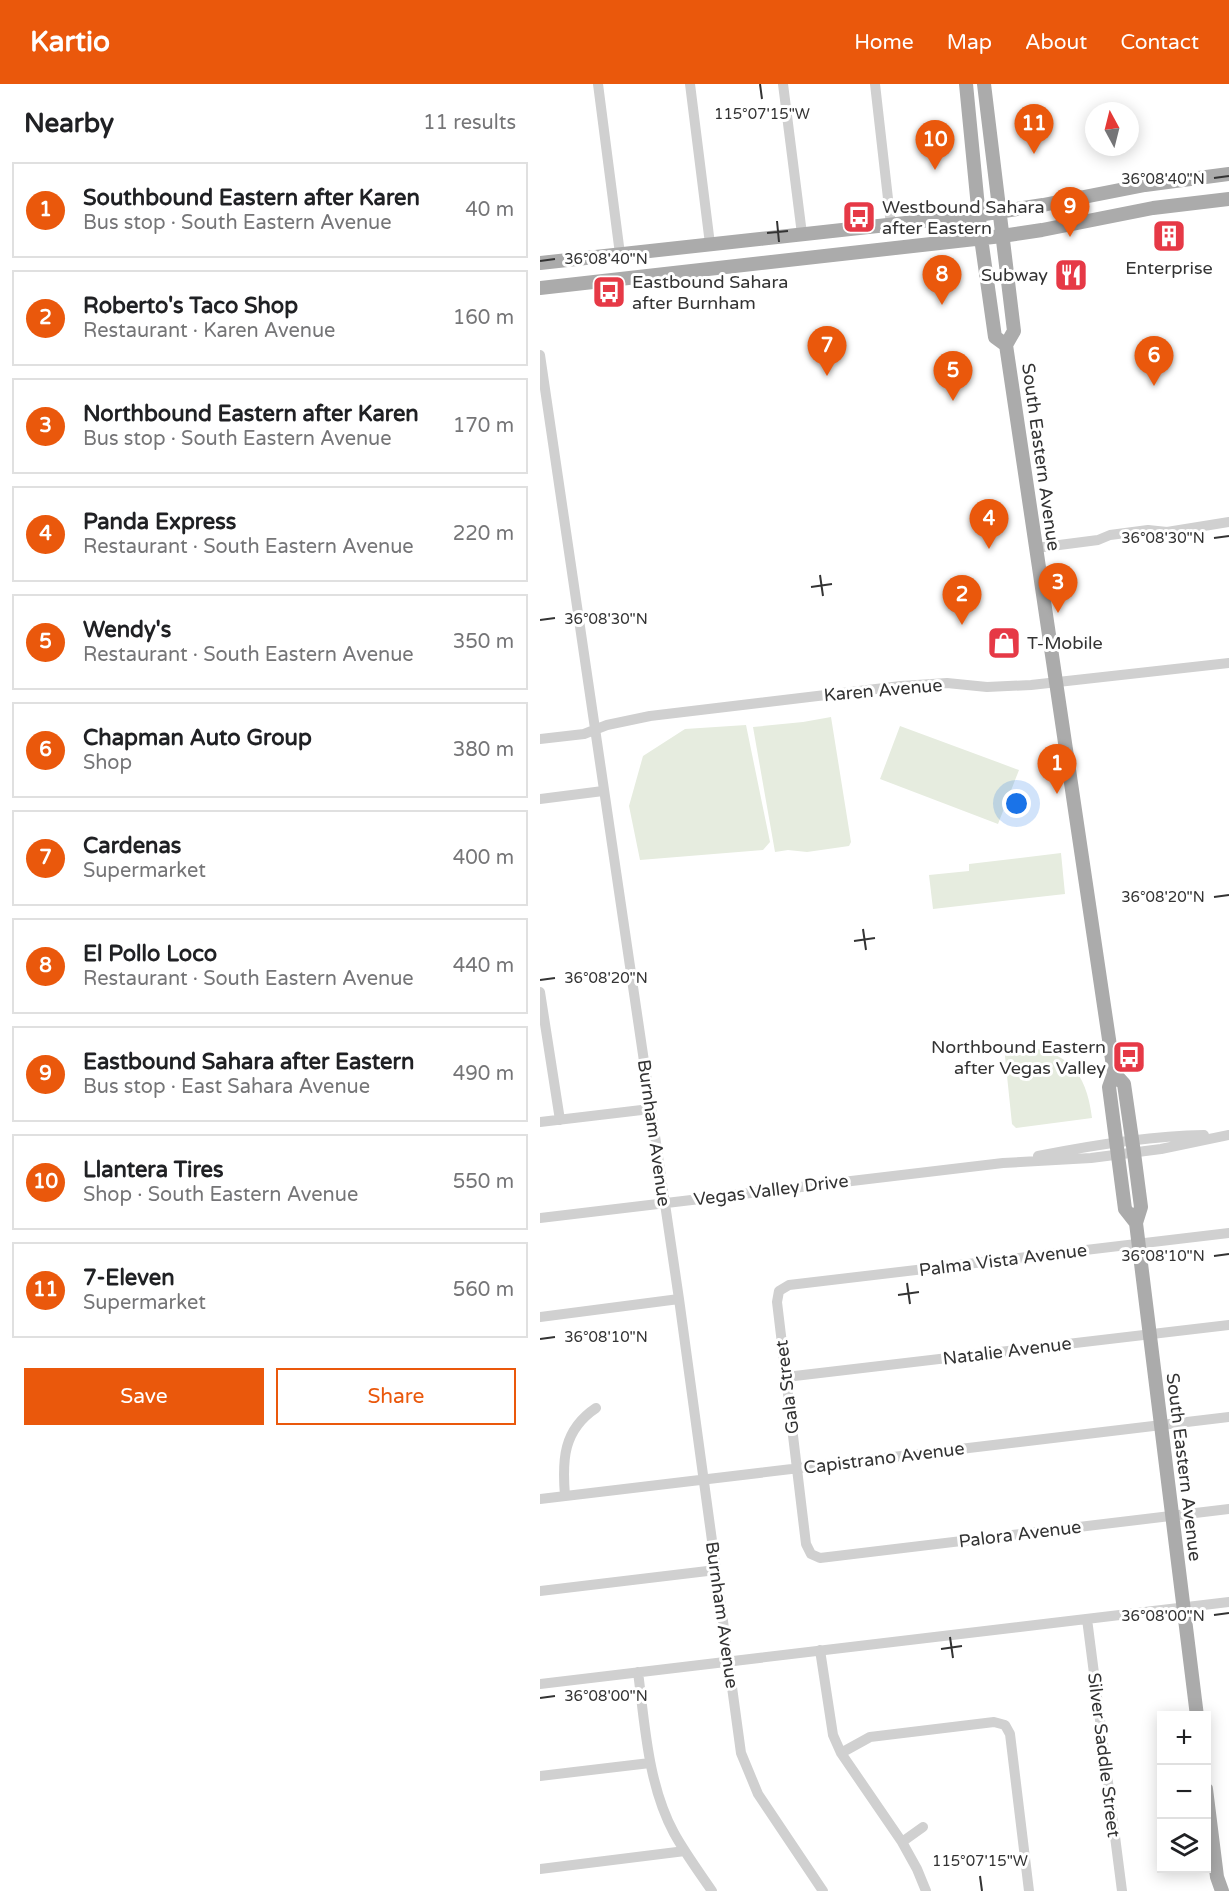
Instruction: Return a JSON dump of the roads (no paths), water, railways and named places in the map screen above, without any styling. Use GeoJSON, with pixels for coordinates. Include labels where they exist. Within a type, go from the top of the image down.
{"type":"FeatureCollection","features":[{"type":"Feature","properties":{"kind":"main road","name":"South Eastern Avenue"},"geometry":{"type":"LineString","coordinates":[[966,84],[978,215],[995,337],[1006,345]]}},
{"type":"Feature","properties":{"kind":"main road","name":"South Eastern Avenue"},"geometry":{"type":"LineString","coordinates":[[984,84],[1014,331],[1006,345],[1114,1073],[1109,1087],[1125,1209],[1136,1223]]}},
{"type":"Feature","properties":{"kind":"main road"},"geometry":{"type":"LineString","coordinates":[[540,263],[978,215],[1149,184],[1229,174]]}},
{"type":"Feature","properties":{"kind":"main road"},"geometry":{"type":"LineString","coordinates":[[1206,201],[1211,177]]}},
{"type":"Feature","properties":{"kind":"main road"},"geometry":{"type":"LineString","coordinates":[[540,288],[1002,236],[1154,208],[1229,199]]}},
{"type":"Feature","properties":{"kind":"main road"},"geometry":{"type":"LineString","coordinates":[[753,240],[756,263]]}},
{"type":"Feature","properties":{"kind":"main road","name":"South Eastern Avenue"},"geometry":{"type":"LineString","coordinates":[[1114,1073],[1125,1084],[1141,1207],[1136,1223],[1138,1244],[1196,1711]]}},
{"type":"Feature","properties":{"kind":"main road"},"geometry":{"type":"LineString","coordinates":[[1210,1819],[1217,1877],[1222,1891]]}},
{"type":"Feature","properties":{"kind":"street"},"geometry":{"type":"LineString","coordinates":[[598,84],[620,254]]}},
{"type":"Feature","properties":{"kind":"street"},"geometry":{"type":"LineString","coordinates":[[690,84],[710,244]]}},
{"type":"Feature","properties":{"kind":"street"},"geometry":{"type":"LineString","coordinates":[[783,84],[802,234]]}},
{"type":"Feature","properties":{"kind":"street"},"geometry":{"type":"LineString","coordinates":[[875,84],[891,225]]}},
{"type":"Feature","properties":{"kind":"street","name":"Burnham Avenue"},"geometry":{"type":"LineString","coordinates":[[540,355],[679,1299],[741,1753],[758,1794],[823,1891]]}},
{"type":"Feature","properties":{"kind":"street"},"geometry":{"type":"LineString","coordinates":[[1036,548],[1098,540],[1110,535],[1148,530],[1167,532],[1229,522]]}},
{"type":"Feature","properties":{"kind":"street","name":"Karen Avenue"},"geometry":{"type":"LineString","coordinates":[[540,739],[584,734],[607,725],[650,716],[901,686],[947,683],[987,687],[1056,682],[1229,663]]}},
{"type":"Feature","properties":{"kind":"street"},"geometry":{"type":"LineString","coordinates":[[540,799],[603,791]]}},
{"type":"Feature","properties":{"kind":"street"},"geometry":{"type":"LineString","coordinates":[[540,992],[543,1030],[560,1120]]}},
{"type":"Feature","properties":{"kind":"street"},"geometry":{"type":"LineString","coordinates":[[540,1122],[650,1109]]}},
{"type":"Feature","properties":{"kind":"street","name":"Vegas Valley Drive"},"geometry":{"type":"LineString","coordinates":[[540,1218],[1133,1146],[1159,1136],[1229,1135]]}},
{"type":"Feature","properties":{"kind":"street","name":"Palma Vista Avenue"},"geometry":{"type":"LineString","coordinates":[[779,1291],[789,1285],[1229,1233]]}},
{"type":"Feature","properties":{"kind":"street","name":"Gala Street"},"geometry":{"type":"LineString","coordinates":[[779,1291],[777,1302],[806,1544],[811,1554]]}},
{"type":"Feature","properties":{"kind":"street"},"geometry":{"type":"LineString","coordinates":[[540,1317],[679,1299]]}},
{"type":"Feature","properties":{"kind":"street","name":"Natalie Avenue"},"geometry":{"type":"LineString","coordinates":[[786,1377],[1229,1325]]}},
{"type":"Feature","properties":{"kind":"street"},"geometry":{"type":"LineString","coordinates":[[565,1496],[563,1472],[566,1446],[585,1415],[596,1408]]}},
{"type":"Feature","properties":{"kind":"street","name":"Capistrano Avenue"},"geometry":{"type":"LineString","coordinates":[[540,1499],[1229,1417]]}},
{"type":"Feature","properties":{"kind":"street","name":"Palora Avenue"},"geometry":{"type":"LineString","coordinates":[[811,1554],[820,1558],[1229,1509]]}},
{"type":"Feature","properties":{"kind":"street"},"geometry":{"type":"LineString","coordinates":[[540,1591],[716,1570]]}},
{"type":"Feature","properties":{"kind":"street"},"geometry":{"type":"LineString","coordinates":[[540,1684],[1229,1602]]}},
{"type":"Feature","properties":{"kind":"street","name":"Silver Saddle Street"},"geometry":{"type":"LineString","coordinates":[[1087,1619],[1122,1891]]}},
{"type":"Feature","properties":{"kind":"street"},"geometry":{"type":"LineString","coordinates":[[820,1650],[832,1735],[841,1753],[902,1842],[926,1891]]}},
{"type":"Feature","properties":{"kind":"street"},"geometry":{"type":"LineString","coordinates":[[638,1672],[650,1763],[660,1799],[673,1832],[712,1891]]}},
{"type":"Feature","properties":{"kind":"street"},"geometry":{"type":"LineString","coordinates":[[841,1753],[870,1737],[994,1722],[1005,1725],[1010,1734],[1029,1891]]}},
{"type":"Feature","properties":{"kind":"street"},"geometry":{"type":"LineString","coordinates":[[540,1776],[650,1763]]}},
{"type":"Feature","properties":{"kind":"street"},"geometry":{"type":"LineString","coordinates":[[902,1842],[923,1827]]}},
{"type":"Feature","properties":{"kind":"street"},"geometry":{"type":"LineString","coordinates":[[540,1869],[685,1851]]}},
{"type":"Feature","properties":{"kind":"place","name":"7-Eleven"},"geometry":{"type":"Point","coordinates":[1034,154]}},
{"type":"Feature","properties":{"kind":"place","name":"Llantera Tires"},"geometry":{"type":"Point","coordinates":[935,170]}},
{"type":"Feature","properties":{"kind":"place","name":"Westbound Sahara after Eastern"},"geometry":{"type":"Point","coordinates":[859,217]}},
{"type":"Feature","properties":{"kind":"place","name":"Enterprise"},"geometry":{"type":"Point","coordinates":[1169,236]}},
{"type":"Feature","properties":{"kind":"place","name":"Eastbound Sahara after Eastern"},"geometry":{"type":"Point","coordinates":[1070,237]}},
{"type":"Feature","properties":{"kind":"place","name":"Subway"},"geometry":{"type":"Point","coordinates":[1071,275]}},
{"type":"Feature","properties":{"kind":"place","name":"Eastbound Sahara after Burnham"},"geometry":{"type":"Point","coordinates":[609,292]}},
{"type":"Feature","properties":{"kind":"place","name":"El Pollo Loco"},"geometry":{"type":"Point","coordinates":[942,305]}},
{"type":"Feature","properties":{"kind":"place","name":"Cardenas"},"geometry":{"type":"Point","coordinates":[827,376]}},
{"type":"Feature","properties":{"kind":"place","name":"Chapman Auto Group"},"geometry":{"type":"Point","coordinates":[1154,386]}},
{"type":"Feature","properties":{"kind":"place","name":"Wendy's"},"geometry":{"type":"Point","coordinates":[953,401]}},
{"type":"Feature","properties":{"kind":"place","name":"Panda Express"},"geometry":{"type":"Point","coordinates":[989,549]}},
{"type":"Feature","properties":{"kind":"place","name":"Northbound Eastern after Karen"},"geometry":{"type":"Point","coordinates":[1058,613]}},
{"type":"Feature","properties":{"kind":"place","name":"Roberto's Taco Shop"},"geometry":{"type":"Point","coordinates":[962,625]}},
{"type":"Feature","properties":{"kind":"place","name":"T-Mobile"},"geometry":{"type":"Point","coordinates":[1004,643]}},
{"type":"Feature","properties":{"kind":"place","name":"Southbound Eastern after Karen"},"geometry":{"type":"Point","coordinates":[1057,794]}},
{"type":"Feature","properties":{"kind":"place","name":"Northbound Eastern after Vegas Valley"},"geometry":{"type":"Point","coordinates":[1129,1057]}}]}
